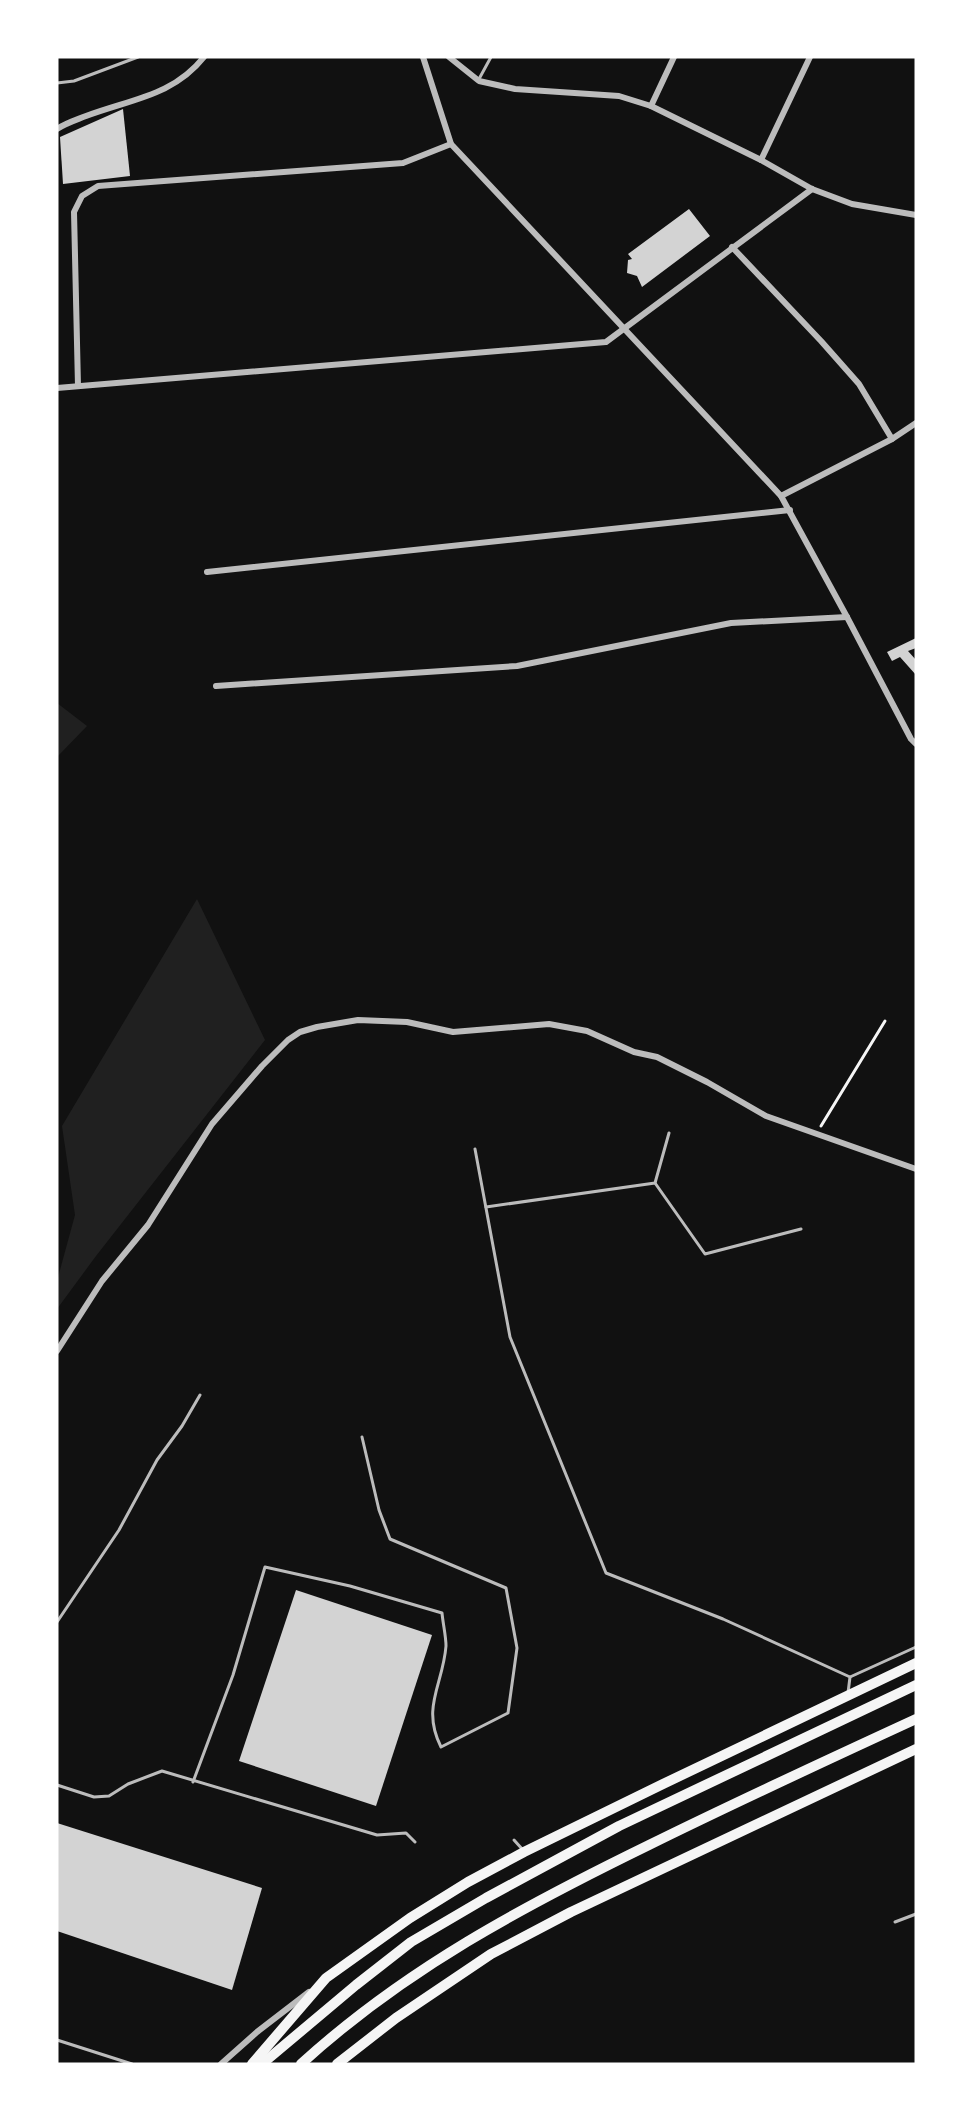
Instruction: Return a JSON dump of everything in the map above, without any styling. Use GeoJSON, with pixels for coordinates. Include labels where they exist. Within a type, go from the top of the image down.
{"type":"FeatureCollection","features":[{"type":"Feature","properties":{"kind":"highway"},"geometry":{"type":"LineString","coordinates":[[252,2064],[326,1978],[410,1918],[524,1852],[848,1694],[916,1664]]}},
{"type":"Feature","properties":{"kind":"highway"},"geometry":{"type":"LineString","coordinates":[[262,2064],[411,1942],[486,1898],[619,1826],[916,1686]]}},
{"type":"Feature","properties":{"kind":"highway"},"geometry":{"type":"LineString","coordinates":[[301,2064],[330,2038],[433,1961],[529,1906],[676,1832],[916,1719]]}},
{"type":"Feature","properties":{"kind":"highway"},"geometry":{"type":"LineString","coordinates":[[337,2064],[396,2018],[501,1949],[581,1907],[916,1749]]}},
{"type":"Feature","properties":{"kind":"street"},"geometry":{"type":"LineString","coordinates":[[57,129],[103,109],[167,89],[193,70],[204,57]]}},
{"type":"Feature","properties":{"kind":"street"},"geometry":{"type":"LineString","coordinates":[[423,57],[451,144],[781,496],[911,739],[916,744]]}},
{"type":"Feature","properties":{"kind":"street"},"geometry":{"type":"LineString","coordinates":[[449,57],[479,81],[515,89],[619,96],[651,106],[761,160],[812,189],[852,204],[916,215]]}},
{"type":"Feature","properties":{"kind":"street"},"geometry":{"type":"LineString","coordinates":[[651,106],[674,57]]}},
{"type":"Feature","properties":{"kind":"street"},"geometry":{"type":"LineString","coordinates":[[761,160],[810,57]]}},
{"type":"Feature","properties":{"kind":"street"},"geometry":{"type":"LineString","coordinates":[[78,386],[74,212],[82,196],[98,186],[403,163],[451,144]]}},
{"type":"Feature","properties":{"kind":"street"},"geometry":{"type":"LineString","coordinates":[[57,388],[606,342],[812,189]]}},
{"type":"Feature","properties":{"kind":"street"},"geometry":{"type":"LineString","coordinates":[[732,247],[822,340],[859,384],[892,439]]}},
{"type":"Feature","properties":{"kind":"street"},"geometry":{"type":"LineString","coordinates":[[781,496],[892,439],[916,423]]}},
{"type":"Feature","properties":{"kind":"street"},"geometry":{"type":"LineString","coordinates":[[207,572],[790,510]]}},
{"type":"Feature","properties":{"kind":"street"},"geometry":{"type":"LineString","coordinates":[[216,686],[517,666],[731,623],[847,617]]}},
{"type":"Feature","properties":{"kind":"street"},"geometry":{"type":"LineString","coordinates":[[57,1351],[82,1308],[148,1225],[212,1124],[262,1066],[288,1040],[300,1032],[326,1025],[358,1020],[407,1022],[453,1032],[549,1024],[587,1031],[634,1052],[657,1058],[707,1082],[766,1116],[916,1169]]}},
{"type":"Feature","properties":{"kind":"street"},"geometry":{"type":"LineString","coordinates":[[221,2064],[257,2032],[326,1978]]}},
{"type":"Feature","properties":{"kind":"lane"},"geometry":{"type":"LineString","coordinates":[[57,83],[74,81],[138,57]]}},
{"type":"Feature","properties":{"kind":"lane"},"geometry":{"type":"LineString","coordinates":[[479,81],[491,57]]}},
{"type":"Feature","properties":{"kind":"lane"},"geometry":{"type":"LineString","coordinates":[[655,1183],[669,1133]]}},
{"type":"Feature","properties":{"kind":"lane"},"geometry":{"type":"LineString","coordinates":[[475,1149],[510,1337],[606,1573],[723,1619],[850,1677],[916,1647]]}},
{"type":"Feature","properties":{"kind":"lane"},"geometry":{"type":"LineString","coordinates":[[486,1207],[655,1183]]}},
{"type":"Feature","properties":{"kind":"lane"},"geometry":{"type":"LineString","coordinates":[[655,1183],[705,1254],[801,1229]]}},
{"type":"Feature","properties":{"kind":"lane"},"geometry":{"type":"LineString","coordinates":[[57,1622],[119,1530],[157,1460],[182,1426],[200,1395]]}},
{"type":"Feature","properties":{"kind":"lane"},"geometry":{"type":"LineString","coordinates":[[193,1782],[233,1675],[265,1567],[350,1586],[442,1613],[446,1645],[432,1714],[433,1732],[441,1747],[508,1713],[517,1648],[506,1588],[390,1539],[379,1510],[362,1437]]}},
{"type":"Feature","properties":{"kind":"lane"},"geometry":{"type":"LineString","coordinates":[[848,1694],[850,1677]]}},
{"type":"Feature","properties":{"kind":"lane"},"geometry":{"type":"LineString","coordinates":[[57,1785],[94,1797],[109,1797],[128,1784],[162,1772],[377,1835],[406,1833],[415,1842]]}},
{"type":"Feature","properties":{"kind":"lane"},"geometry":{"type":"LineString","coordinates":[[514,1840],[524,1852]]}},
{"type":"Feature","properties":{"kind":"lane"},"geometry":{"type":"LineString","coordinates":[[895,1922],[916,1914]]}},
{"type":"Feature","properties":{"kind":"lane"},"geometry":{"type":"LineString","coordinates":[[57,2040],[132,2064]]}},
{"type":"Feature","properties":{"kind":"path"},"geometry":{"type":"LineString","coordinates":[[817,1133],[885,1021]]}},
{"type":"Feature","properties":{"kind":"shaded area"},"geometry":{"type":"Polygon","coordinates":[[[57,703],[87,726],[57,757],[57,703]]]}},
{"type":"Feature","properties":{"kind":"shaded area"},"geometry":{"type":"Polygon","coordinates":[[[197,899],[265,1040],[57,1309],[57,1281],[75,1215],[62,1126],[197,899]]]}},
{"type":"Feature","properties":{"kind":"building"},"geometry":{"type":"Polygon","coordinates":[[[123,109],[130,176],[63,184],[60,137],[123,109]]]}},
{"type":"Feature","properties":{"kind":"building"},"geometry":{"type":"Polygon","coordinates":[[[689,209],[710,236],[642,287],[637,276],[627,273],[628,260],[632,259],[628,254],[689,209]]]}},
{"type":"Feature","properties":{"kind":"building"},"geometry":{"type":"Polygon","coordinates":[[[916,638],[916,648],[908,651],[916,660],[916,675],[900,657],[892,661],[887,652],[916,638]]]}},
{"type":"Feature","properties":{"kind":"building"},"geometry":{"type":"Polygon","coordinates":[[[296,1590],[432,1635],[376,1806],[239,1761],[296,1590]]]}},
{"type":"Feature","properties":{"kind":"building"},"geometry":{"type":"Polygon","coordinates":[[[57,1823],[262,1888],[232,1990],[57,1931],[57,1823]]]}}]}
